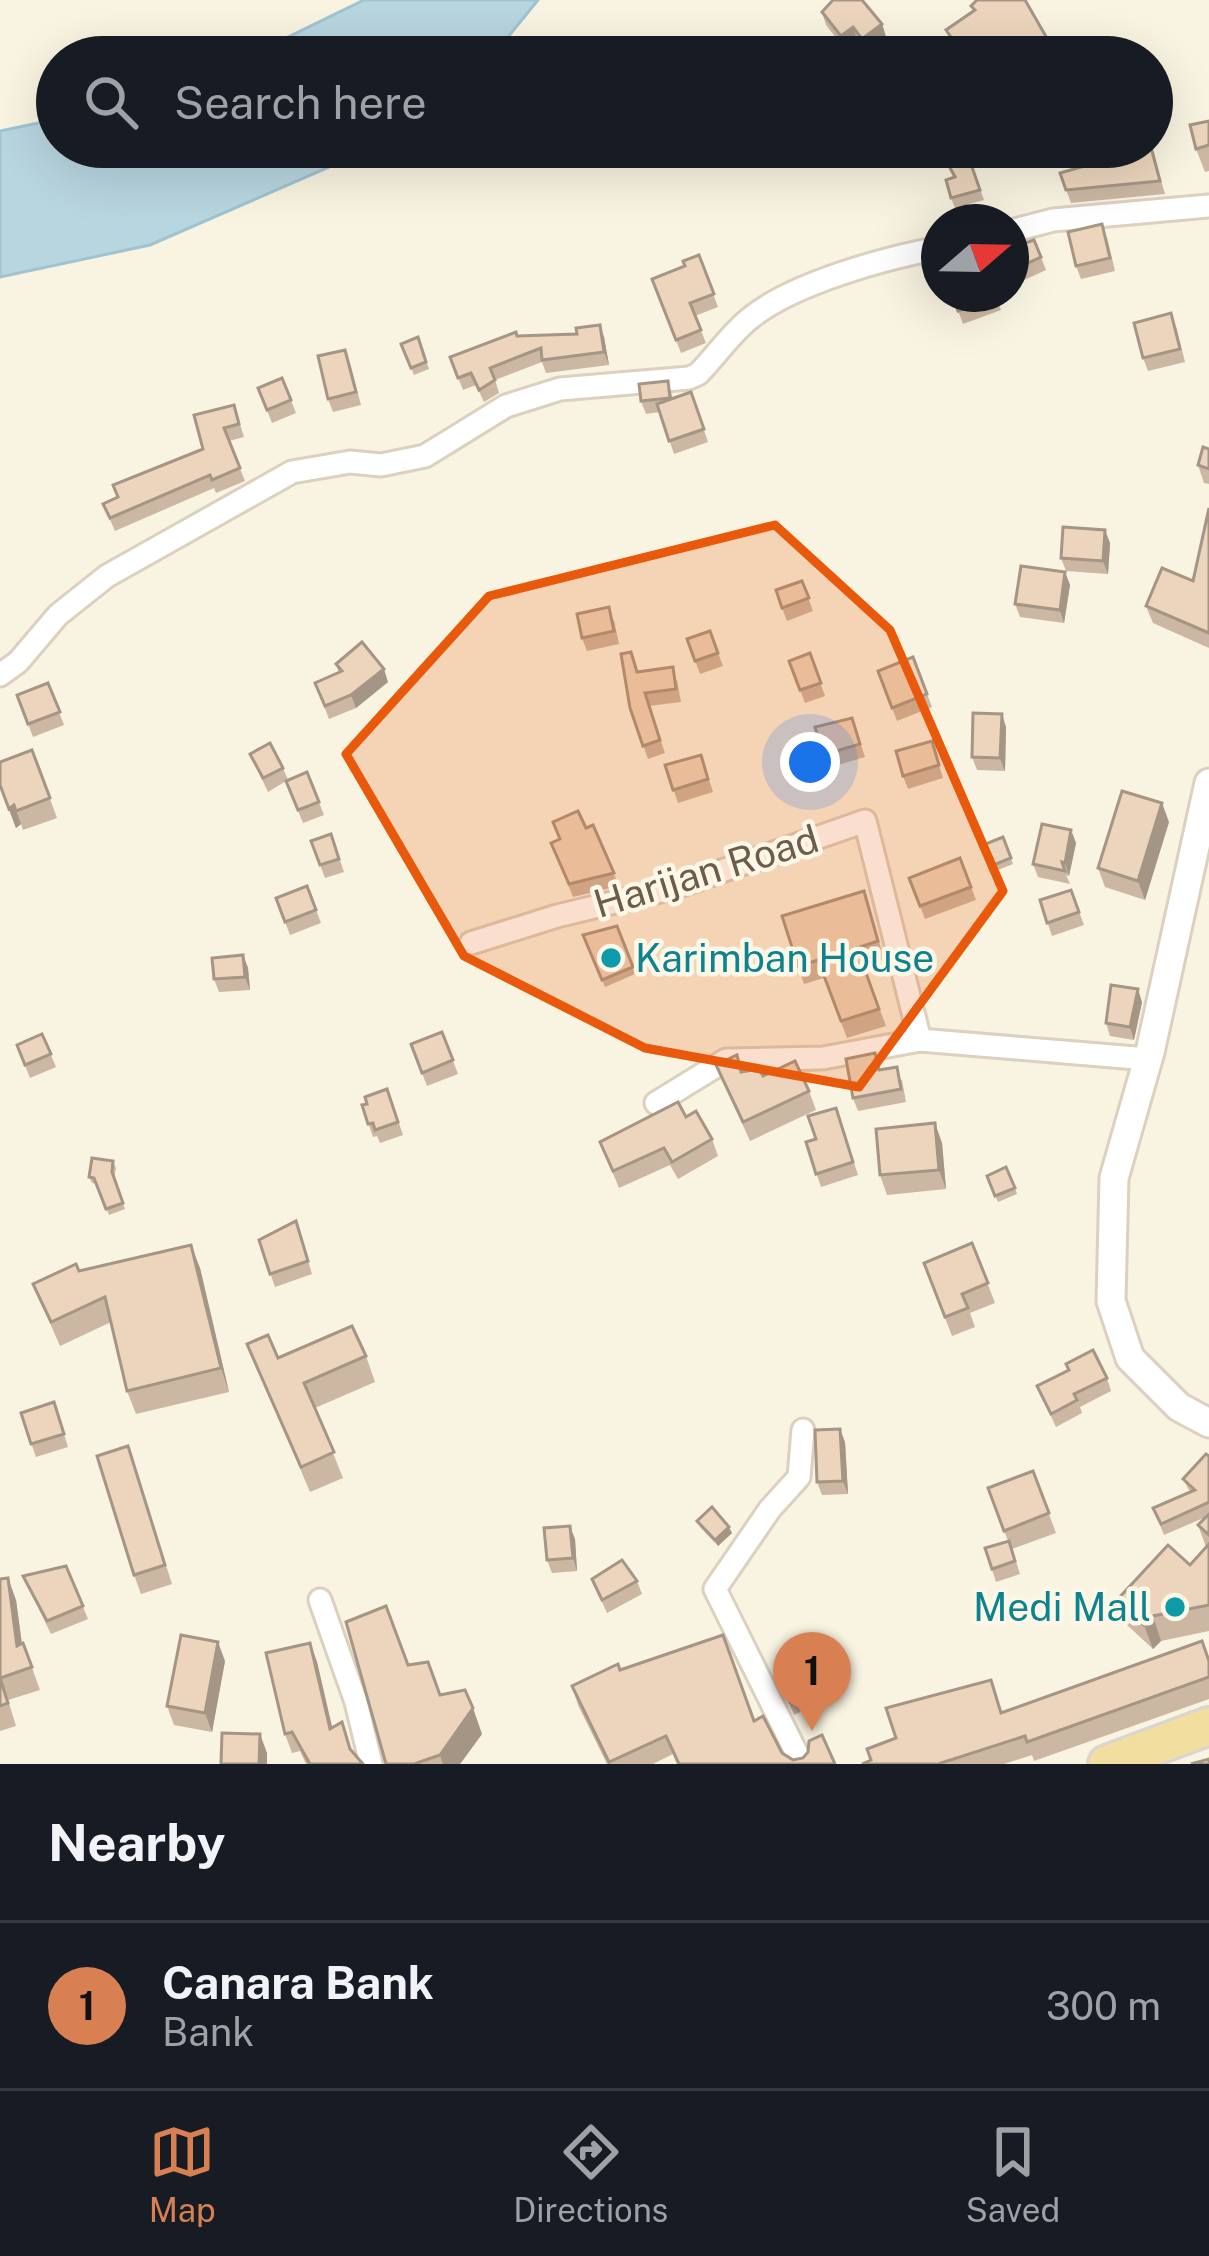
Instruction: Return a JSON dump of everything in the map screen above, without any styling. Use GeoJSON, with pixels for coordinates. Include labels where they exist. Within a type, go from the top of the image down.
{"type":"FeatureCollection","features":[{"type":"Feature","properties":{"kind":"main road"},"geometry":{"type":"LineString","coordinates":[[1106,1764],[1209,1726]]}},
{"type":"Feature","properties":{"kind":"street"},"geometry":{"type":"LineString","coordinates":[[1029,226],[1209,206]]}},
{"type":"Feature","properties":{"kind":"street"},"geometry":{"type":"LineString","coordinates":[[0,675],[18,662],[58,615],[107,576],[292,472],[350,462],[381,465],[425,456],[506,406],[560,388],[689,378],[704,369],[752,316],[837,275],[921,253]]}},
{"type":"Feature","properties":{"kind":"street"},"geometry":{"type":"LineString","coordinates":[[1209,782],[1148,1059],[1114,1178],[1111,1301],[1130,1358],[1179,1407],[1209,1423]]}},
{"type":"Feature","properties":{"kind":"street","name":"Harijan Road"},"geometry":{"type":"LineString","coordinates":[[471,943],[673,888],[865,821],[920,1040]]}},
{"type":"Feature","properties":{"kind":"street"},"geometry":{"type":"LineString","coordinates":[[656,1103],[726,1060],[823,1058],[920,1040],[1148,1059]]}},
{"type":"Feature","properties":{"kind":"street"},"geometry":{"type":"LineString","coordinates":[[802,1764],[715,1588],[770,1508],[799,1477],[803,1430]]}},
{"type":"Feature","properties":{"kind":"street"},"geometry":{"type":"LineString","coordinates":[[320,1600],[356,1702],[371,1764]]}},
{"type":"Feature","properties":{"kind":"highlighted area"},"geometry":{"type":"Polygon","coordinates":[[[775,525],[890,630],[1003,891],[859,1087],[645,1048],[464,956],[346,754],[489,596],[775,525]]]}},
{"type":"Feature","properties":{"kind":"water"},"geometry":{"type":"Polygon","coordinates":[[[364,0],[538,0],[509,36],[290,36],[364,0]]]}},
{"type":"Feature","properties":{"kind":"water"},"geometry":{"type":"Polygon","coordinates":[[[36,123],[36,168],[327,168],[150,245],[0,277],[0,131],[36,123]]]}},
{"type":"Feature","properties":{"kind":"building"},"geometry":{"type":"Polygon","coordinates":[[[833,0],[862,0],[882,24],[866,36],[853,27],[841,36],[822,12],[833,0]]]}},
{"type":"Feature","properties":{"kind":"building"},"geometry":{"type":"Polygon","coordinates":[[[977,0],[1025,0],[1046,36],[950,36],[946,30],[975,10],[971,6],[977,0]]]}},
{"type":"Feature","properties":{"kind":"building"},"geometry":{"type":"Polygon","coordinates":[[[1209,121],[1209,145],[1196,149],[1190,125],[1209,121]]]}},
{"type":"Feature","properties":{"kind":"building"},"geometry":{"type":"Polygon","coordinates":[[[950,168],[972,168],[980,190],[951,198],[946,180],[955,177],[950,168]]]}},
{"type":"Feature","properties":{"kind":"building"},"geometry":{"type":"Polygon","coordinates":[[[1078,168],[1157,168],[1160,181],[1066,190],[1060,173],[1078,168]]]}},
{"type":"Feature","properties":{"kind":"building"},"geometry":{"type":"Polygon","coordinates":[[[1102,224],[1110,258],[1076,266],[1068,232],[1102,224]]]}},
{"type":"Feature","properties":{"kind":"building"},"geometry":{"type":"Polygon","coordinates":[[[1034,240],[1041,257],[1029,263],[1029,242],[1034,240]]]}},
{"type":"Feature","properties":{"kind":"building"},"geometry":{"type":"Polygon","coordinates":[[[699,255],[714,294],[690,303],[701,330],[676,340],[652,279],[699,255]]]}},
{"type":"Feature","properties":{"kind":"building"},"geometry":{"type":"Polygon","coordinates":[[[1171,313],[1180,349],[1143,358],[1134,323],[1171,313]]]}},
{"type":"Feature","properties":{"kind":"building"},"geometry":{"type":"Polygon","coordinates":[[[600,325],[604,352],[542,360],[541,348],[490,368],[495,380],[479,390],[471,373],[458,378],[450,357],[516,332],[517,336],[577,334],[576,328],[600,325]]]}},
{"type":"Feature","properties":{"kind":"building"},"geometry":{"type":"Polygon","coordinates":[[[418,337],[426,362],[411,368],[401,344],[418,337]]]}},
{"type":"Feature","properties":{"kind":"building"},"geometry":{"type":"Polygon","coordinates":[[[345,350],[356,392],[328,399],[318,356],[345,350]]]}},
{"type":"Feature","properties":{"kind":"building"},"geometry":{"type":"Polygon","coordinates":[[[282,378],[291,400],[267,410],[258,388],[282,378]]]}},
{"type":"Feature","properties":{"kind":"building"},"geometry":{"type":"Polygon","coordinates":[[[668,381],[670,398],[641,401],[639,384],[668,381]]]}},
{"type":"Feature","properties":{"kind":"building"},"geometry":{"type":"Polygon","coordinates":[[[691,392],[704,429],[669,441],[657,404],[691,392]]]}},
{"type":"Feature","properties":{"kind":"building"},"geometry":{"type":"Polygon","coordinates":[[[234,405],[239,424],[224,428],[240,468],[212,480],[210,475],[110,518],[103,504],[118,497],[113,485],[203,449],[194,415],[234,405]]]}},
{"type":"Feature","properties":{"kind":"building"},"geometry":{"type":"Polygon","coordinates":[[[1203,447],[1209,449],[1209,469],[1198,465],[1203,447]]]}},
{"type":"Feature","properties":{"kind":"building"},"geometry":{"type":"Polygon","coordinates":[[[1209,508],[1209,633],[1146,606],[1162,568],[1193,581],[1209,508]]]}},
{"type":"Feature","properties":{"kind":"building"},"geometry":{"type":"Polygon","coordinates":[[[1063,527],[1105,530],[1103,561],[1061,558],[1063,527]]]}},
{"type":"Feature","properties":{"kind":"building"},"geometry":{"type":"Polygon","coordinates":[[[1021,566],[1065,572],[1060,610],[1015,604],[1021,566]]]}},
{"type":"Feature","properties":{"kind":"building"},"geometry":{"type":"Polygon","coordinates":[[[802,581],[809,598],[782,608],[776,590],[802,581]]]}},
{"type":"Feature","properties":{"kind":"building"},"geometry":{"type":"Polygon","coordinates":[[[609,607],[614,631],[582,638],[577,614],[609,607]]]}},
{"type":"Feature","properties":{"kind":"building"},"geometry":{"type":"Polygon","coordinates":[[[710,631],[718,653],[695,661],[687,639],[710,631]]]}},
{"type":"Feature","properties":{"kind":"building"},"geometry":{"type":"Polygon","coordinates":[[[362,642],[384,669],[351,695],[325,706],[315,683],[342,671],[336,664],[362,642]]]}},
{"type":"Feature","properties":{"kind":"building"},"geometry":{"type":"Polygon","coordinates":[[[631,652],[637,672],[673,667],[676,689],[645,693],[660,740],[643,746],[630,708],[621,654],[631,652]]]}},
{"type":"Feature","properties":{"kind":"building"},"geometry":{"type":"Polygon","coordinates":[[[810,653],[821,683],[800,690],[789,661],[810,653]]]}},
{"type":"Feature","properties":{"kind":"building"},"geometry":{"type":"Polygon","coordinates":[[[913,657],[927,694],[892,708],[878,671],[913,657]]]}},
{"type":"Feature","properties":{"kind":"building"},"geometry":{"type":"Polygon","coordinates":[[[48,683],[60,712],[28,724],[17,695],[48,683]]]}},
{"type":"Feature","properties":{"kind":"building"},"geometry":{"type":"Polygon","coordinates":[[[973,713],[1002,714],[1000,758],[972,757],[973,713]]]}},
{"type":"Feature","properties":{"kind":"building"},"geometry":{"type":"Polygon","coordinates":[[[852,718],[860,744],[823,755],[815,727],[852,718]]]}},
{"type":"Feature","properties":{"kind":"building"},"geometry":{"type":"Polygon","coordinates":[[[932,741],[939,765],[903,776],[896,751],[932,741]]]}},
{"type":"Feature","properties":{"kind":"building"},"geometry":{"type":"Polygon","coordinates":[[[270,743],[283,768],[263,778],[250,754],[270,743]]]}},
{"type":"Feature","properties":{"kind":"building"},"geometry":{"type":"Polygon","coordinates":[[[32,750],[50,798],[16,811],[14,805],[9,809],[0,785],[0,762],[32,750]]]}},
{"type":"Feature","properties":{"kind":"building"},"geometry":{"type":"Polygon","coordinates":[[[701,755],[708,779],[673,790],[665,765],[701,755]]]}},
{"type":"Feature","properties":{"kind":"building"},"geometry":{"type":"Polygon","coordinates":[[[307,772],[319,802],[298,810],[286,781],[307,772]]]}},
{"type":"Feature","properties":{"kind":"building"},"geometry":{"type":"Polygon","coordinates":[[[1122,791],[1162,803],[1138,881],[1098,868],[1122,791]]]}},
{"type":"Feature","properties":{"kind":"building"},"geometry":{"type":"Polygon","coordinates":[[[578,811],[586,828],[593,825],[614,873],[569,884],[551,843],[560,839],[553,822],[578,811]]]}},
{"type":"Feature","properties":{"kind":"building"},"geometry":{"type":"Polygon","coordinates":[[[1042,824],[1071,830],[1062,862],[1065,871],[1033,864],[1042,824]]]}},
{"type":"Feature","properties":{"kind":"building"},"geometry":{"type":"Polygon","coordinates":[[[331,834],[339,859],[320,865],[311,841],[331,834]]]}},
{"type":"Feature","properties":{"kind":"building"},"geometry":{"type":"Polygon","coordinates":[[[1003,837],[1011,858],[991,866],[983,845],[1003,837]]]}},
{"type":"Feature","properties":{"kind":"building"},"geometry":{"type":"Polygon","coordinates":[[[960,858],[971,887],[920,906],[909,878],[960,858]]]}},
{"type":"Feature","properties":{"kind":"building"},"geometry":{"type":"Polygon","coordinates":[[[307,886],[316,910],[285,922],[276,898],[307,886]]]}},
{"type":"Feature","properties":{"kind":"building"},"geometry":{"type":"Polygon","coordinates":[[[1071,890],[1079,912],[1047,923],[1040,900],[1071,890]]]}},
{"type":"Feature","properties":{"kind":"building"},"geometry":{"type":"Polygon","coordinates":[[[864,891],[878,941],[857,948],[879,1009],[841,1021],[818,960],[798,966],[782,916],[864,891]]]}},
{"type":"Feature","properties":{"kind":"building","name":"Karimban House"},"geometry":{"type":"Polygon","coordinates":[[[617,926],[633,967],[602,980],[583,935],[617,926]]]}},
{"type":"Feature","properties":{"kind":"building"},"geometry":{"type":"Polygon","coordinates":[[[243,955],[245,977],[214,979],[212,958],[243,955]]]}},
{"type":"Feature","properties":{"kind":"building"},"geometry":{"type":"Polygon","coordinates":[[[1111,985],[1138,989],[1130,1027],[1106,1023],[1111,985]]]}},
{"type":"Feature","properties":{"kind":"building"},"geometry":{"type":"Polygon","coordinates":[[[442,1032],[453,1060],[422,1073],[411,1044],[442,1032]]]}},
{"type":"Feature","properties":{"kind":"building"},"geometry":{"type":"Polygon","coordinates":[[[42,1034],[51,1054],[25,1065],[17,1045],[42,1034]]]}},
{"type":"Feature","properties":{"kind":"building"},"geometry":{"type":"Polygon","coordinates":[[[875,1053],[879,1070],[897,1067],[901,1089],[853,1098],[846,1059],[875,1053]]]}},
{"type":"Feature","properties":{"kind":"building"},"geometry":{"type":"Polygon","coordinates":[[[737,1055],[741,1072],[759,1069],[763,1076],[795,1061],[809,1091],[743,1122],[716,1065],[737,1055]]]}},
{"type":"Feature","properties":{"kind":"building"},"geometry":{"type":"Polygon","coordinates":[[[387,1089],[398,1122],[375,1130],[362,1105],[367,1104],[365,1097],[387,1089]]]}},
{"type":"Feature","properties":{"kind":"building"},"geometry":{"type":"Polygon","coordinates":[[[678,1102],[686,1117],[696,1111],[712,1139],[672,1162],[664,1148],[613,1171],[600,1142],[678,1102]]]}},
{"type":"Feature","properties":{"kind":"building"},"geometry":{"type":"Polygon","coordinates":[[[836,1108],[853,1162],[816,1174],[806,1142],[816,1139],[808,1116],[836,1108]]]}},
{"type":"Feature","properties":{"kind":"building"},"geometry":{"type":"Polygon","coordinates":[[[935,1123],[939,1170],[880,1175],[876,1129],[935,1123]]]}},
{"type":"Feature","properties":{"kind":"building"},"geometry":{"type":"Polygon","coordinates":[[[92,1158],[113,1161],[123,1203],[106,1209],[94,1178],[89,1177],[92,1158]]]}},
{"type":"Feature","properties":{"kind":"building"},"geometry":{"type":"Polygon","coordinates":[[[1006,1167],[1015,1188],[995,1196],[987,1176],[1006,1167]]]}},
{"type":"Feature","properties":{"kind":"building"},"geometry":{"type":"Polygon","coordinates":[[[296,1221],[308,1261],[270,1274],[259,1240],[296,1221]]]}},
{"type":"Feature","properties":{"kind":"building"},"geometry":{"type":"Polygon","coordinates":[[[972,1243],[988,1283],[962,1294],[968,1308],[945,1317],[924,1263],[972,1243]]]}},
{"type":"Feature","properties":{"kind":"building"},"geometry":{"type":"Polygon","coordinates":[[[191,1245],[221,1368],[127,1391],[105,1297],[51,1322],[33,1284],[76,1264],[79,1271],[191,1245]]]}},
{"type":"Feature","properties":{"kind":"building"},"geometry":{"type":"Polygon","coordinates":[[[352,1326],[366,1356],[304,1383],[334,1452],[301,1467],[247,1344],[268,1335],[278,1358],[352,1326]]]}},
{"type":"Feature","properties":{"kind":"building"},"geometry":{"type":"Polygon","coordinates":[[[1093,1350],[1107,1378],[1074,1394],[1077,1400],[1051,1414],[1037,1386],[1069,1370],[1066,1364],[1093,1350]]]}},
{"type":"Feature","properties":{"kind":"building"},"geometry":{"type":"Polygon","coordinates":[[[54,1402],[64,1434],[31,1444],[21,1413],[54,1402]]]}},
{"type":"Feature","properties":{"kind":"building"},"geometry":{"type":"Polygon","coordinates":[[[840,1429],[843,1481],[817,1482],[815,1430],[840,1429]]]}},
{"type":"Feature","properties":{"kind":"building"},"geometry":{"type":"Polygon","coordinates":[[[128,1446],[165,1565],[134,1575],[97,1456],[128,1446]]]}},
{"type":"Feature","properties":{"kind":"building"},"geometry":{"type":"Polygon","coordinates":[[[1206,1454],[1209,1502],[1161,1524],[1153,1508],[1195,1490],[1183,1479],[1206,1454]]]}},
{"type":"Feature","properties":{"kind":"building"},"geometry":{"type":"Polygon","coordinates":[[[1033,1471],[1049,1513],[1004,1531],[988,1488],[1033,1471]]]}},
{"type":"Feature","properties":{"kind":"building"},"geometry":{"type":"Polygon","coordinates":[[[712,1507],[729,1527],[715,1540],[697,1521],[712,1507]]]}},
{"type":"Feature","properties":{"kind":"building"},"geometry":{"type":"Polygon","coordinates":[[[1209,1514],[1209,1535],[1198,1525],[1209,1514]]]}},
{"type":"Feature","properties":{"kind":"building"},"geometry":{"type":"Polygon","coordinates":[[[570,1526],[573,1558],[547,1560],[544,1528],[570,1526]]]}},
{"type":"Feature","properties":{"kind":"building"},"geometry":{"type":"Polygon","coordinates":[[[1009,1541],[1015,1561],[992,1569],[985,1548],[1009,1541]]]}},
{"type":"Feature","properties":{"kind":"building"},"geometry":{"type":"Polygon","coordinates":[[[1209,1544],[1209,1605],[1153,1616],[1144,1625],[1117,1600],[1168,1545],[1190,1565],[1209,1544]]]}},
{"type":"Feature","properties":{"kind":"building"},"geometry":{"type":"Polygon","coordinates":[[[622,1560],[637,1581],[602,1600],[592,1579],[622,1560]]]}},
{"type":"Feature","properties":{"kind":"building"},"geometry":{"type":"Polygon","coordinates":[[[66,1566],[83,1606],[47,1621],[23,1576],[66,1566]]]}},
{"type":"Feature","properties":{"kind":"building"},"geometry":{"type":"Polygon","coordinates":[[[8,1578],[17,1646],[23,1643],[32,1667],[0,1678],[0,1579],[8,1578]]]}},
{"type":"Feature","properties":{"kind":"building"},"geometry":{"type":"Polygon","coordinates":[[[386,1606],[408,1665],[428,1662],[440,1695],[465,1690],[473,1708],[440,1755],[414,1764],[386,1764],[346,1622],[386,1606]]]}},
{"type":"Feature","properties":{"kind":"building"},"geometry":{"type":"Polygon","coordinates":[[[181,1635],[218,1642],[205,1713],[167,1706],[181,1635]]]}},
{"type":"Feature","properties":{"kind":"building"},"geometry":{"type":"Polygon","coordinates":[[[723,1635],[754,1721],[763,1716],[782,1753],[793,1760],[803,1758],[809,1741],[822,1735],[835,1764],[679,1764],[666,1736],[609,1762],[572,1686],[618,1664],[620,1670],[723,1635]]]}},
{"type":"Feature","properties":{"kind":"building"},"geometry":{"type":"Polygon","coordinates":[[[1202,1641],[1209,1677],[1027,1742],[1025,1736],[938,1764],[862,1764],[871,1760],[867,1749],[896,1738],[886,1708],[991,1680],[1001,1713],[1202,1641]]]}},
{"type":"Feature","properties":{"kind":"building"},"geometry":{"type":"Polygon","coordinates":[[[310,1643],[330,1729],[342,1722],[350,1749],[363,1764],[310,1764],[292,1732],[285,1734],[266,1653],[310,1643]]]}},
{"type":"Feature","properties":{"kind":"building"},"geometry":{"type":"Polygon","coordinates":[[[815,1666],[824,1685],[790,1702],[780,1683],[815,1666]]]}},
{"type":"Feature","properties":{"kind":"building"},"geometry":{"type":"Polygon","coordinates":[[[0,1678],[8,1703],[0,1706],[0,1678]]]}},
{"type":"Feature","properties":{"kind":"building"},"geometry":{"type":"Polygon","coordinates":[[[222,1733],[260,1734],[259,1764],[221,1764],[222,1733]]]}},
{"type":"Feature","properties":{"kind":"place","name":"Karimban House"},"geometry":{"type":"Point","coordinates":[611,958]}},
{"type":"Feature","properties":{"kind":"place","name":"Medi Mall"},"geometry":{"type":"Point","coordinates":[1175,1607]}},
{"type":"Feature","properties":{"kind":"place","name":"Canara Bank"},"geometry":{"type":"Point","coordinates":[812,1731]}}]}
